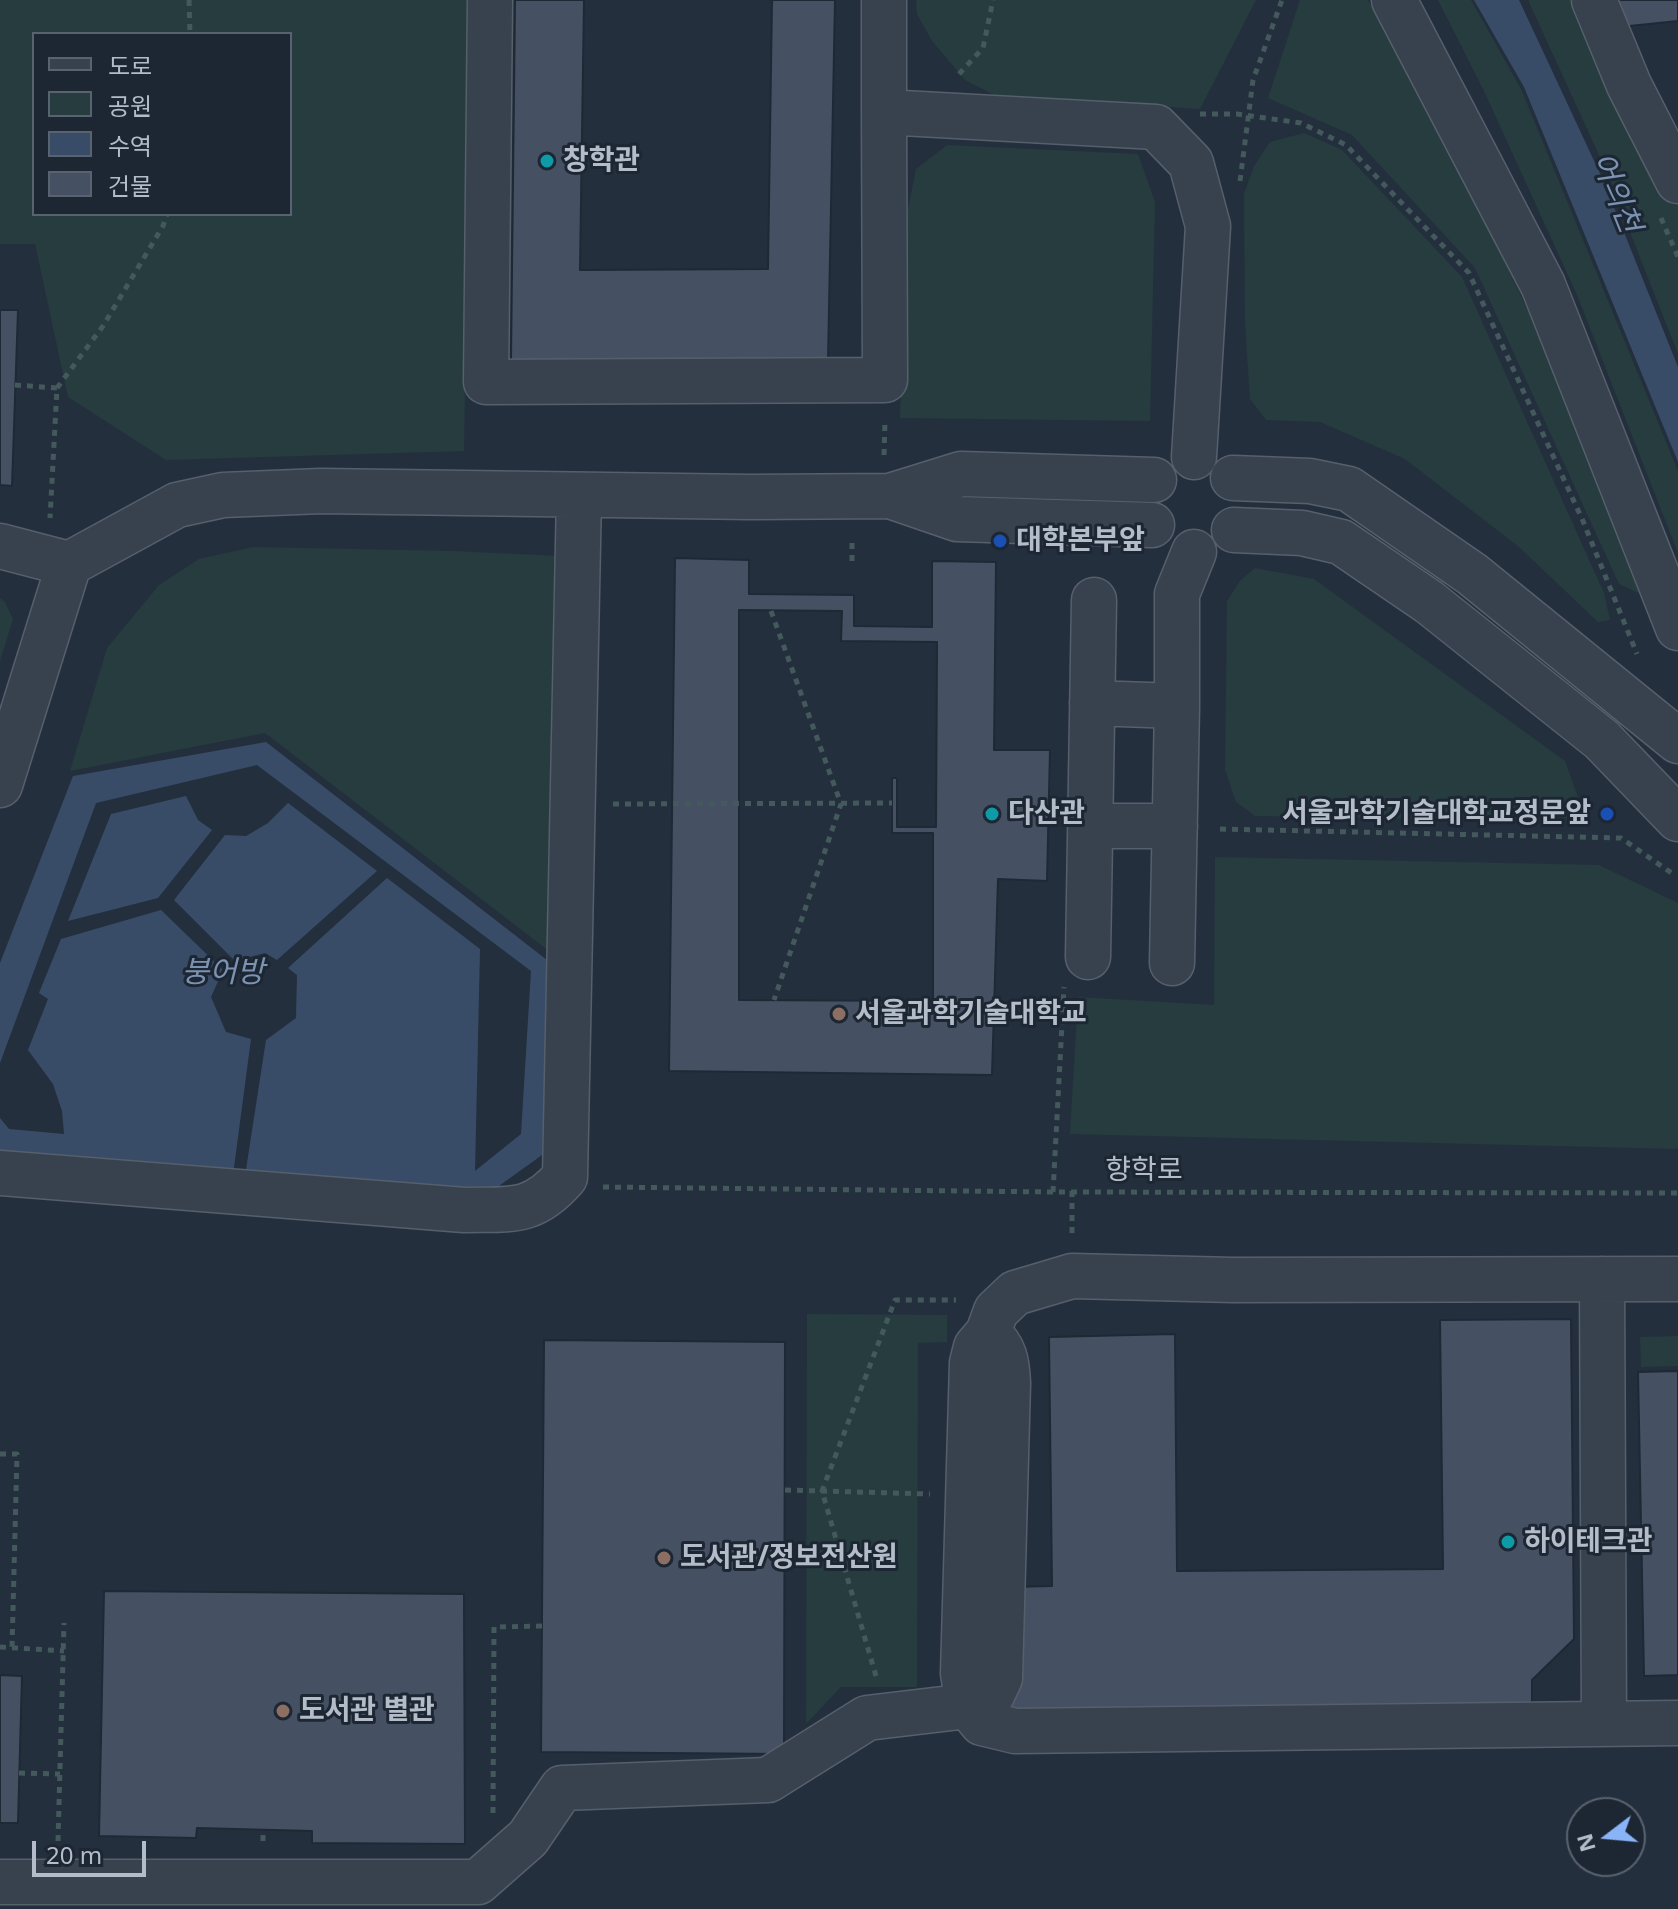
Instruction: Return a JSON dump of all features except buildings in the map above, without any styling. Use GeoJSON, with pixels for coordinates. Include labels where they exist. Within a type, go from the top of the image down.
{"type":"FeatureCollection","features":[{"type":"Feature","properties":{"kind":"lane"},"geometry":{"type":"LineString","coordinates":[[490,0],[486,382],[885,380],[884,0]]}},
{"type":"Feature","properties":{"kind":"lane"},"geometry":{"type":"LineString","coordinates":[[1394,0],[1543,285],[1678,628]]}},
{"type":"Feature","properties":{"kind":"lane"},"geometry":{"type":"LineString","coordinates":[[1594,0],[1629,85],[1678,181]]}},
{"type":"Feature","properties":{"kind":"lane"},"geometry":{"type":"LineString","coordinates":[[884,112],[1156,127],[1191,163],[1208,226],[1194,457]]}},
{"type":"Feature","properties":{"kind":"lane"},"geometry":{"type":"LineString","coordinates":[[1194,457],[1209,459],[1223,466],[1233,478],[1241,494],[1241,513],[1234,530],[1217,547],[1194,552],[1177,549],[1152,525],[1147,510],[1148,494],[1154,480],[1171,463],[1194,457]]}},
{"type":"Feature","properties":{"kind":"lane"},"geometry":{"type":"LineString","coordinates":[[0,546],[69,564],[177,505],[223,495],[321,491],[890,496],[961,474],[1154,480]]}},
{"type":"Feature","properties":{"kind":"lane"},"geometry":{"type":"LineString","coordinates":[[1233,478],[1310,481],[1349,489],[1472,574],[1678,741]]}},
{"type":"Feature","properties":{"kind":"lane"},"geometry":{"type":"LineString","coordinates":[[0,1173],[464,1210],[522,1208],[549,1196],[565,1177],[579,495]]}},
{"type":"Feature","properties":{"kind":"lane"},"geometry":{"type":"LineString","coordinates":[[890,496],[957,519],[1152,525]]}},
{"type":"Feature","properties":{"kind":"lane"},"geometry":{"type":"LineString","coordinates":[[1234,530],[1302,533],[1341,542],[1429,602],[1602,740],[1678,819]]}},
{"type":"Feature","properties":{"kind":"lane"},"geometry":{"type":"LineString","coordinates":[[1172,963],[1177,594],[1194,552]]}},
{"type":"Feature","properties":{"kind":"lane"},"geometry":{"type":"LineString","coordinates":[[0,785],[69,564]]}},
{"type":"Feature","properties":{"kind":"lane"},"geometry":{"type":"LineString","coordinates":[[1088,957],[1094,600]]}},
{"type":"Feature","properties":{"kind":"lane"},"geometry":{"type":"LineString","coordinates":[[1092,703],[1177,706]]}},
{"type":"Feature","properties":{"kind":"lane"},"geometry":{"type":"LineString","coordinates":[[1091,826],[1175,826]]}},
{"type":"Feature","properties":{"kind":"lane"},"geometry":{"type":"LineString","coordinates":[[1678,1279],[1233,1280],[1072,1276],[1015,1293],[976,1347],[972,1363],[963,1673],[968,1706],[982,1723],[1015,1731],[1678,1723]]}},
{"type":"Feature","properties":{"kind":"lane"},"geometry":{"type":"LineString","coordinates":[[1602,1279],[1604,1724]]}},
{"type":"Feature","properties":{"kind":"lane"},"geometry":{"type":"LineString","coordinates":[[0,1882],[478,1882],[528,1838],[562,1788],[768,1780],[867,1718],[968,1706],[992,1695],[1000,1678],[1008,1383],[1007,1359],[999,1343],[998,1317]]}},
{"type":"Feature","properties":{"kind":"path"},"geometry":{"type":"LineString","coordinates":[[189,0],[190,32]]}},
{"type":"Feature","properties":{"kind":"path"},"geometry":{"type":"LineString","coordinates":[[953,81],[983,48],[993,0]]}},
{"type":"Feature","properties":{"kind":"path"},"geometry":{"type":"LineString","coordinates":[[1240,186],[1253,80],[1282,0]]}},
{"type":"Feature","properties":{"kind":"path"},"geometry":{"type":"LineString","coordinates":[[1194,113],[1248,115],[1301,123],[1346,145],[1469,273],[1583,521],[1640,661]]}},
{"type":"Feature","properties":{"kind":"path"},"geometry":{"type":"LineString","coordinates":[[50,523],[57,388],[103,326],[166,216]]}},
{"type":"Feature","properties":{"kind":"path"},"geometry":{"type":"LineString","coordinates":[[15,385],[57,388]]}},
{"type":"Feature","properties":{"kind":"path"},"geometry":{"type":"LineString","coordinates":[[852,531],[852,561]]}},
{"type":"Feature","properties":{"kind":"path"},"geometry":{"type":"LineString","coordinates":[[771,611],[841,804],[774,1000]]}},
{"type":"Feature","properties":{"kind":"path"},"geometry":{"type":"LineString","coordinates":[[600,804],[892,803]]}},
{"type":"Feature","properties":{"kind":"path"},"geometry":{"type":"LineString","coordinates":[[1220,829],[1621,838],[1673,874]]}},
{"type":"Feature","properties":{"kind":"path"},"geometry":{"type":"LineString","coordinates":[[1053,1192],[1062,1006]]}},
{"type":"Feature","properties":{"kind":"path","name":"향학로"},"geometry":{"type":"LineString","coordinates":[[610,1189],[1678,1193]]}},
{"type":"Feature","properties":{"kind":"path"},"geometry":{"type":"LineString","coordinates":[[888,1716],[822,1491],[895,1300],[998,1317]]}},
{"type":"Feature","properties":{"kind":"path"},"geometry":{"type":"LineString","coordinates":[[0,1454],[17,1454],[12,1648]]}},
{"type":"Feature","properties":{"kind":"path"},"geometry":{"type":"LineString","coordinates":[[785,1490],[967,1496]]}},
{"type":"Feature","properties":{"kind":"path"},"geometry":{"type":"LineString","coordinates":[[57,1882],[64,1623]]}},
{"type":"Feature","properties":{"kind":"path"},"geometry":{"type":"LineString","coordinates":[[493,1870],[494,1627],[542,1626]]}},
{"type":"Feature","properties":{"kind":"path"},"geometry":{"type":"LineString","coordinates":[[0,1647],[64,1651]]}},
{"type":"Feature","properties":{"kind":"path"},"geometry":{"type":"LineString","coordinates":[[19,1773],[60,1774]]}},
{"type":"Feature","properties":{"kind":"green space"},"geometry":{"type":"Polygon","coordinates":[[[0,0],[471,0],[464,451],[166,460],[68,397],[35,244],[0,244],[0,0]]]}},
{"type":"Feature","properties":{"kind":"green space"},"geometry":{"type":"Polygon","coordinates":[[[916,0],[1256,0],[1200,109],[998,97],[965,80],[932,41],[917,14],[916,0]]]}},
{"type":"Feature","properties":{"kind":"green space"},"geometry":{"type":"Polygon","coordinates":[[[1300,0],[1368,0],[1489,230],[1540,335],[1645,596],[1619,584],[1475,268],[1352,135],[1268,98],[1300,0]]]}},
{"type":"Feature","properties":{"kind":"green space"},"geometry":{"type":"Polygon","coordinates":[[[1438,0],[1471,0],[1521,89],[1678,471],[1678,553],[1577,295],[1484,91],[1438,0]]]}},
{"type":"Feature","properties":{"kind":"green space"},"geometry":{"type":"Polygon","coordinates":[[[1528,0],[1581,0],[1678,202],[1678,354],[1604,166],[1528,0]]]}},
{"type":"Feature","properties":{"kind":"green space"},"geometry":{"type":"Polygon","coordinates":[[[1304,133],[1342,150],[1462,277],[1604,593],[1610,620],[1598,622],[1519,547],[1405,459],[1320,422],[1266,420],[1250,399],[1245,323],[1244,194],[1254,166],[1270,142],[1304,133]]]}},
{"type":"Feature","properties":{"kind":"green space"},"geometry":{"type":"Polygon","coordinates":[[[947,145],[1138,154],[1155,202],[1150,421],[900,418],[907,214],[916,169],[947,145]]]}},
{"type":"Feature","properties":{"kind":"green space"},"geometry":{"type":"Polygon","coordinates":[[[253,547],[559,556],[549,951],[265,733],[70,771],[107,648],[159,585],[199,559],[253,547]]]}},
{"type":"Feature","properties":{"kind":"green space"},"geometry":{"type":"Polygon","coordinates":[[[1255,568],[1314,579],[1565,761],[1580,803],[1576,816],[1552,821],[1255,816],[1236,802],[1225,770],[1227,601],[1240,581],[1255,568]]]}},
{"type":"Feature","properties":{"kind":"green space"},"geometry":{"type":"Polygon","coordinates":[[[0,598],[13,619],[0,661],[0,598]]]}},
{"type":"Feature","properties":{"kind":"green space"},"geometry":{"type":"Polygon","coordinates":[[[1215,857],[1599,865],[1678,903],[1678,1149],[1070,1134],[1078,997],[1214,1005],[1215,857]]]}},
{"type":"Feature","properties":{"kind":"green space"},"geometry":{"type":"Polygon","coordinates":[[[807,1314],[947,1315],[947,1342],[918,1343],[917,1687],[841,1687],[806,1724],[807,1314]]]}},
{"type":"Feature","properties":{"kind":"green space"},"geometry":{"type":"Polygon","coordinates":[[[1678,1336],[1678,1366],[1641,1367],[1640,1337],[1678,1336]]]}},
{"type":"Feature","properties":{"kind":"water"},"geometry":{"type":"Polygon","coordinates":[[[1474,0],[1519,0],[1603,180],[1678,367],[1678,462],[1524,87],[1474,0]]]}},
{"type":"Feature","properties":{"kind":"water","name":"붕어방"},"geometry":{"type":"Polygon","coordinates":[[[266,742],[556,967],[549,1150],[471,1206],[0,1164],[0,963],[73,776],[266,742]]]}},
{"type":"Feature","properties":{"kind":"pier"},"geometry":{"type":"Polygon","coordinates":[[[257,765],[531,971],[521,1134],[475,1171],[480,949],[387,878],[288,968],[297,975],[296,1018],[266,1040],[245,1176],[233,1175],[251,1039],[226,1032],[211,997],[223,970],[161,910],[61,939],[39,993],[48,999],[28,1050],[53,1084],[62,1111],[64,1134],[9,1129],[0,1118],[0,1063],[96,803],[257,765]],[[186,796],[111,814],[68,921],[158,898],[212,830],[198,820],[186,796]],[[288,803],[268,823],[246,836],[225,835],[174,900],[235,961],[265,953],[277,960],[377,871],[288,803]]]}},
{"type":"Feature","properties":{"kind":"place","name":"창학관"},"geometry":{"type":"Point","coordinates":[547,161]}},
{"type":"Feature","properties":{"kind":"place","name":"대학본부앞"},"geometry":{"type":"Point","coordinates":[1000,541]}},
{"type":"Feature","properties":{"kind":"place","name":"다산관"},"geometry":{"type":"Point","coordinates":[992,814]}},
{"type":"Feature","properties":{"kind":"place","name":"서울과학기술대학교정문앞"},"geometry":{"type":"Point","coordinates":[1607,814]}},
{"type":"Feature","properties":{"kind":"place","name":"서울과학기술대학교"},"geometry":{"type":"Point","coordinates":[839,1014]}},
{"type":"Feature","properties":{"kind":"place","name":"하이테크관"},"geometry":{"type":"Point","coordinates":[1508,1542]}},
{"type":"Feature","properties":{"kind":"place","name":"도서관/정보전산원"},"geometry":{"type":"Point","coordinates":[664,1558]}},
{"type":"Feature","properties":{"kind":"place","name":"도서관 별관"},"geometry":{"type":"Point","coordinates":[283,1711]}},
{"type":"Feature","properties":{"kind":"water label","name":"어의천"},"geometry":{"type":"Point","coordinates":[1615,193]}}]}
